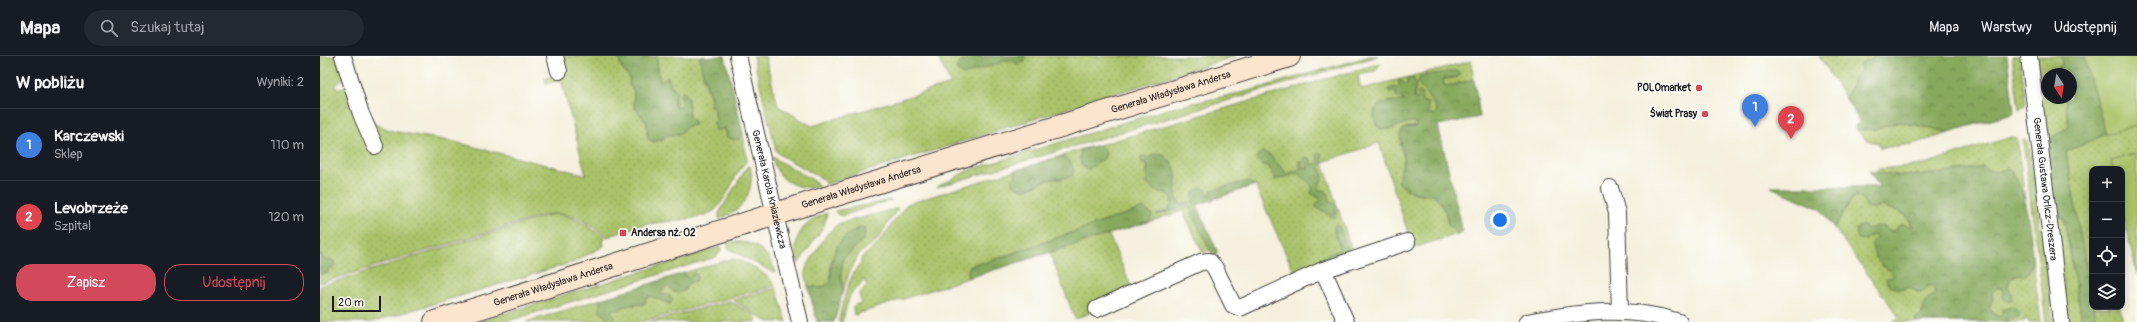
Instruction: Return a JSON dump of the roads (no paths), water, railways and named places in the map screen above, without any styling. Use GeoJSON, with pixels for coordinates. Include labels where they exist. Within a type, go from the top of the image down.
{"type":"FeatureCollection","features":[{"type":"Feature","properties":{"kind":"main road","name":"Generała Władysława Andersa"},"geometry":{"type":"LineString","coordinates":[[435,322],[774,215],[1289,56]]}},
{"type":"Feature","properties":{"kind":"street"},"geometry":{"type":"LineString","coordinates":[[343,56],[361,114],[375,146]]}},
{"type":"Feature","properties":{"kind":"street","name":"Generała Karola Kniaziewicza"},"geometry":{"type":"LineString","coordinates":[[738,56],[800,322]]}},
{"type":"Feature","properties":{"kind":"street","name":"Generała Gustawa Orlicz-Dreszera"},"geometry":{"type":"LineString","coordinates":[[2028,56],[2061,322]]}},
{"type":"Feature","properties":{"kind":"street"},"geometry":{"type":"LineString","coordinates":[[1610,188],[1617,213],[1620,311]]}},
{"type":"Feature","properties":{"kind":"street"},"geometry":{"type":"LineString","coordinates":[[1097,309],[1201,262],[1209,261],[1215,268],[1233,305],[1240,308],[1323,270],[1407,242]]}},
{"type":"Feature","properties":{"kind":"street"},"geometry":{"type":"LineString","coordinates":[[1323,270],[1346,322]]}},
{"type":"Feature","properties":{"kind":"street"},"geometry":{"type":"LineString","coordinates":[[1527,322],[1584,312],[1620,311],[1649,314],[1679,322]]}},
{"type":"Feature","properties":{"kind":"place","name":"POLOmarket"},"geometry":{"type":"Point","coordinates":[1699,88]}},
{"type":"Feature","properties":{"kind":"place","name":"Świat Prasy"},"geometry":{"type":"Point","coordinates":[1705,114]}},
{"type":"Feature","properties":{"kind":"place","name":"Karczewski"},"geometry":{"type":"Point","coordinates":[1755,127]}},
{"type":"Feature","properties":{"kind":"place","name":"Levobrzeże"},"geometry":{"type":"Point","coordinates":[1791,139]}},
{"type":"Feature","properties":{"kind":"place","name":"Andersa nż. 02"},"geometry":{"type":"Point","coordinates":[623,233]}}]}
